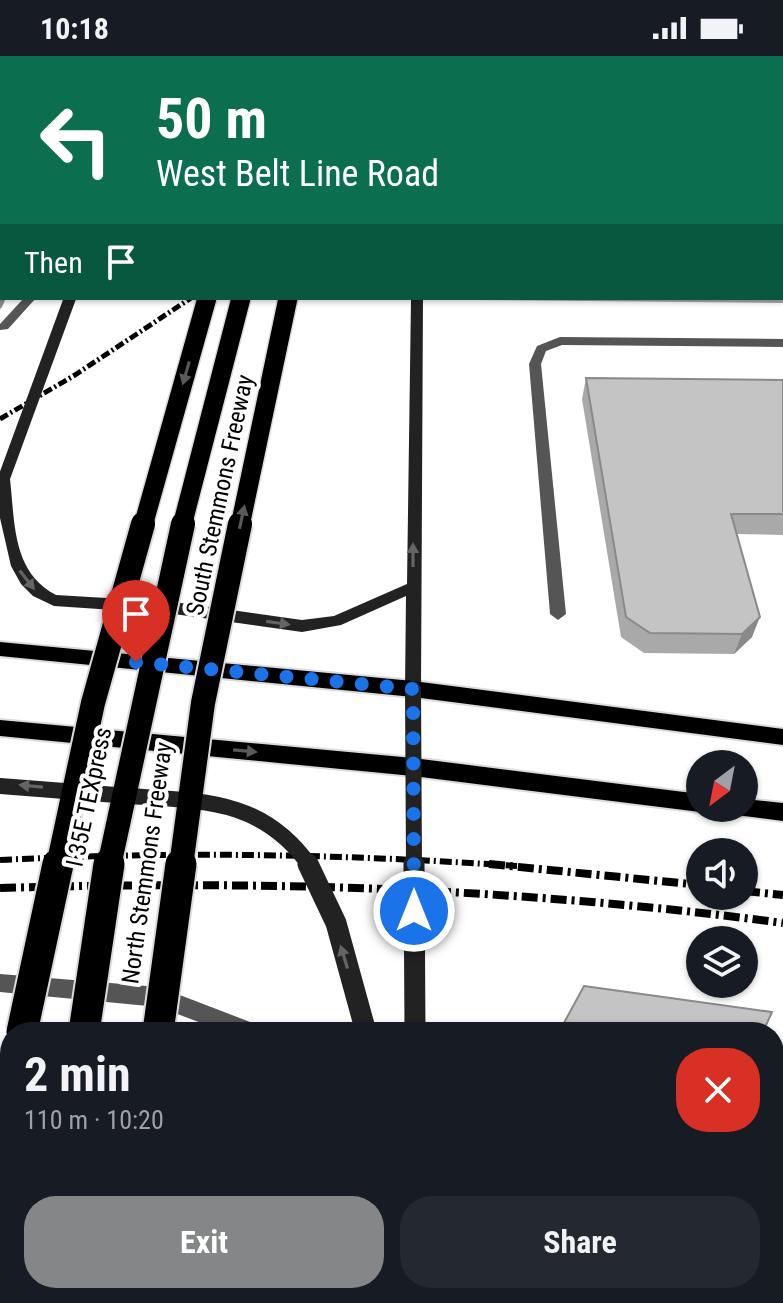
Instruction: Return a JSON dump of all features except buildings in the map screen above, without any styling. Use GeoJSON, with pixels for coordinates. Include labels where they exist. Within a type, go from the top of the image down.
{"type":"FeatureCollection","features":[{"type":"Feature","properties":{"kind":"highway"},"geometry":{"type":"LineString","coordinates":[[24,1022],[93,703],[206,300]]}},
{"type":"Feature","properties":{"kind":"highway","name":"I 35E TEXpress"},"geometry":{"type":"LineString","coordinates":[[85,1022],[109,864],[176,550],[240,300]]}},
{"type":"Feature","properties":{"kind":"highway","name":"South Stemmons Freeway"},"geometry":{"type":"LineString","coordinates":[[203,703],[288,300]]}},
{"type":"Feature","properties":{"kind":"highway","name":"North Stemmons Freeway"},"geometry":{"type":"LineString","coordinates":[[159,1022],[203,703]]}},
{"type":"Feature","properties":{"kind":"main road"},"geometry":{"type":"LineString","coordinates":[[69,300],[2,484],[11,546],[17,567],[27,585],[40,595],[54,600],[174,608],[302,626],[336,621],[413,587]]}},
{"type":"Feature","properties":{"kind":"main road"},"geometry":{"type":"LineString","coordinates":[[415,1022],[413,587],[417,300]]}},
{"type":"Feature","properties":{"kind":"main road"},"geometry":{"type":"LineString","coordinates":[[0,649],[413,689],[783,737]]}},
{"type":"Feature","properties":{"kind":"main road"},"geometry":{"type":"LineString","coordinates":[[0,728],[413,767],[686,801]]}},
{"type":"Feature","properties":{"kind":"main road"},"geometry":{"type":"LineString","coordinates":[[0,786],[211,802],[240,810],[280,832],[313,870],[335,927],[363,1022]]}},
{"type":"Feature","properties":{"kind":"main road"},"geometry":{"type":"LineString","coordinates":[[758,809],[783,812]]}},
{"type":"Feature","properties":{"kind":"street"},"geometry":{"type":"LineString","coordinates":[[4,327],[28,300]]}},
{"type":"Feature","properties":{"kind":"street"},"geometry":{"type":"LineString","coordinates":[[558,614],[535,364],[541,349],[560,341],[783,343]]}},
{"type":"Feature","properties":{"kind":"street"},"geometry":{"type":"LineString","coordinates":[[0,983],[159,997],[225,1022]]}},
{"type":"Feature","properties":{"kind":"railway"},"geometry":{"type":"LineString","coordinates":[[0,419],[75,375],[188,300]]}},
{"type":"Feature","properties":{"kind":"railway"},"geometry":{"type":"LineString","coordinates":[[0,860],[129,855],[258,855],[500,865]]}},
{"type":"Feature","properties":{"kind":"railway"},"geometry":{"type":"LineString","coordinates":[[489,864],[500,865]]}},
{"type":"Feature","properties":{"kind":"railway"},"geometry":{"type":"LineString","coordinates":[[500,865],[517,866]]}},
{"type":"Feature","properties":{"kind":"railway"},"geometry":{"type":"LineString","coordinates":[[500,865],[686,884]]}},
{"type":"Feature","properties":{"kind":"railway"},"geometry":{"type":"LineString","coordinates":[[0,888],[197,885],[392,889],[588,902],[783,923]]}},
{"type":"Feature","properties":{"kind":"railway"},"geometry":{"type":"LineString","coordinates":[[758,892],[783,895]]}},
{"type":"Feature","properties":{"kind":"route"},"geometry":{"type":"LineString","coordinates":[[136,662],[413,689],[414,911]]}}]}
